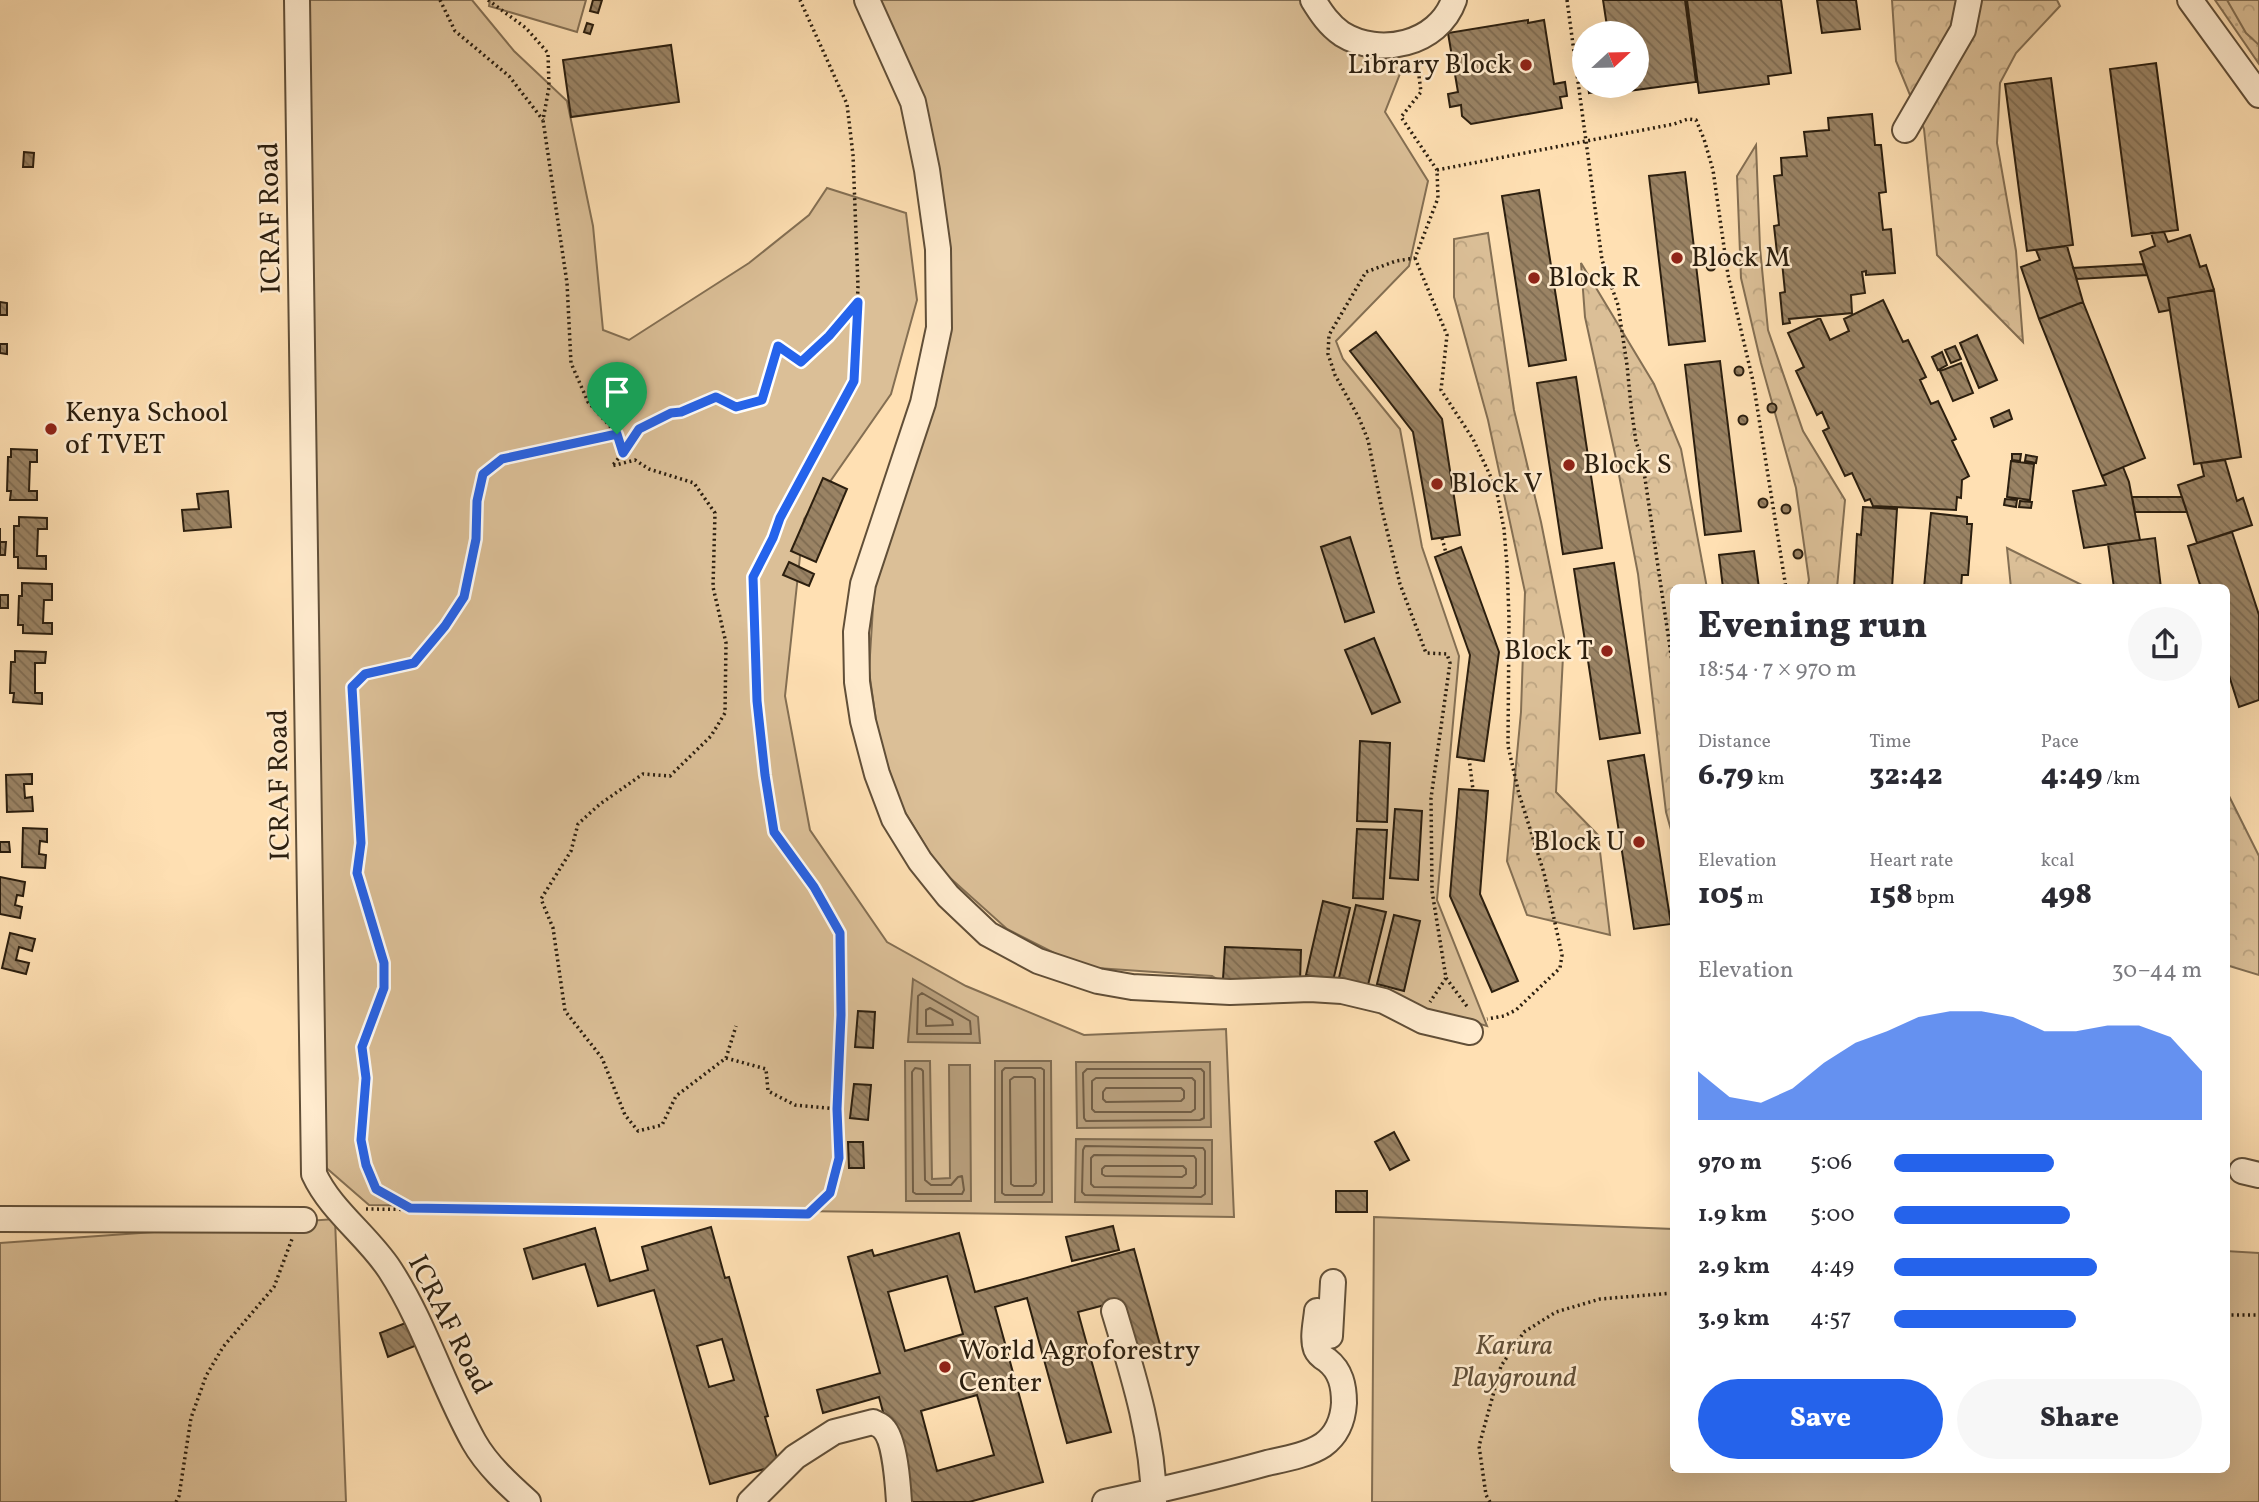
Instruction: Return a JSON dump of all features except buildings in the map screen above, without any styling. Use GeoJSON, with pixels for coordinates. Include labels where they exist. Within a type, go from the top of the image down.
{"type":"FeatureCollection","features":[{"type":"Feature","properties":{"kind":"lane","name":"ICRAF Road"},"geometry":{"type":"LineString","coordinates":[[297,0],[314,1174],[331,1200],[389,1269],[414,1313],[475,1444],[508,1484],[528,1502]]}},
{"type":"Feature","properties":{"kind":"lane"},"geometry":{"type":"LineString","coordinates":[[867,0],[913,102],[927,170],[938,249],[939,328],[923,403],[863,584],[856,632],[857,682],[863,721],[877,774],[894,819],[920,860],[948,896],[988,934],[1038,961],[1098,981],[1132,987],[1230,992],[1288,989],[1342,991],[1384,1001],[1423,1021],[1473,1021]]}},
{"type":"Feature","properties":{"kind":"lane"},"geometry":{"type":"LineString","coordinates":[[1313,0],[1324,18],[1340,33],[1359,42],[1380,47],[1401,45],[1422,37],[1438,23],[1454,0]]}},
{"type":"Feature","properties":{"kind":"lane"},"geometry":{"type":"LineString","coordinates":[[1905,130],[1963,30],[1969,0]]}},
{"type":"Feature","properties":{"kind":"lane"},"geometry":{"type":"LineString","coordinates":[[2189,0],[2259,95]]}},
{"type":"Feature","properties":{"kind":"lane"},"geometry":{"type":"LineString","coordinates":[[0,1219],[304,1220]]}},
{"type":"Feature","properties":{"kind":"lane"},"geometry":{"type":"LineString","coordinates":[[1329,1361],[1333,1282]]}},
{"type":"Feature","properties":{"kind":"lane"},"geometry":{"type":"LineString","coordinates":[[1114,1311],[1139,1392],[1149,1443],[1154,1497]]}},
{"type":"Feature","properties":{"kind":"lane"},"geometry":{"type":"LineString","coordinates":[[1105,1502],[1154,1497],[1320,1447],[1337,1431],[1344,1407],[1342,1380],[1329,1361],[1316,1350],[1314,1341],[1317,1311]]}},
{"type":"Feature","properties":{"kind":"lane"},"geometry":{"type":"LineString","coordinates":[[750,1502],[795,1457],[834,1432],[873,1422],[884,1428],[888,1437],[898,1473],[899,1502]]}},
{"type":"Feature","properties":{"kind":"path"},"geometry":{"type":"LineString","coordinates":[[440,0],[454,31],[509,76],[543,120]]}},
{"type":"Feature","properties":{"kind":"path"},"geometry":{"type":"LineString","coordinates":[[488,0],[526,28],[548,53],[549,86],[543,120],[567,283],[571,363],[589,402],[617,434],[623,453]]}},
{"type":"Feature","properties":{"kind":"path"},"geometry":{"type":"LineString","coordinates":[[365,1209],[808,1214],[830,1193],[839,1158],[837,1109],[841,1015],[840,933],[814,887],[774,832],[757,701],[753,577],[780,518],[854,381],[858,302],[853,155],[847,104],[800,0]]}},
{"type":"Feature","properties":{"kind":"path"},"geometry":{"type":"LineString","coordinates":[[1567,0],[1602,260],[1618,305],[1636,442],[1642,458],[1670,648]]}},
{"type":"Feature","properties":{"kind":"path"},"geometry":{"type":"LineString","coordinates":[[1401,45],[1417,58],[1421,92],[1401,117],[1437,170],[1438,198],[1415,258],[1447,335],[1441,390],[1474,439],[1496,488],[1504,529],[1507,565],[1508,746],[1519,794],[1544,873],[1562,954],[1560,968],[1516,1010],[1504,1016],[1473,1021],[1446,978],[1432,891],[1431,798],[1450,663],[1447,654],[1426,653],[1400,584],[1368,440],[1335,375],[1328,354],[1329,335],[1366,272],[1396,261],[1415,258]]}},
{"type":"Feature","properties":{"kind":"path"},"geometry":{"type":"LineString","coordinates":[[1437,170],[1674,124],[1688,119],[1696,120],[1713,170],[1728,275],[1753,381],[1785,584]]}},
{"type":"Feature","properties":{"kind":"path"},"geometry":{"type":"LineString","coordinates":[[736,1026],[726,1058],[676,1096],[662,1125],[638,1131],[625,1115],[602,1058],[565,1011],[553,928],[541,899],[553,884],[571,851],[578,824],[600,804],[643,774],[670,776],[711,736],[724,713],[726,643],[713,587],[715,513],[694,483],[649,469],[635,460],[612,466],[639,429],[671,413],[681,412],[716,397],[736,407],[762,400],[778,346],[801,362],[829,336],[858,302]]}},
{"type":"Feature","properties":{"kind":"path"},"geometry":{"type":"LineString","coordinates":[[410,1208],[376,1189],[366,1165],[361,1140],[366,1078],[362,1047],[384,988],[384,963],[357,873],[361,843],[352,687],[365,674],[414,663],[445,626],[464,597],[476,539],[477,501],[483,474],[502,459],[617,434]]}},
{"type":"Feature","properties":{"kind":"path"},"geometry":{"type":"LineString","coordinates":[[1442,538],[1446,553]]}},
{"type":"Feature","properties":{"kind":"path"},"geometry":{"type":"LineString","coordinates":[[1469,758],[1473,790]]}},
{"type":"Feature","properties":{"kind":"path"},"geometry":{"type":"LineString","coordinates":[[1423,1021],[1432,999],[1446,978]]}},
{"type":"Feature","properties":{"kind":"path"},"geometry":{"type":"LineString","coordinates":[[726,1058],[766,1069],[768,1091],[794,1105],[837,1109]]}},
{"type":"Feature","properties":{"kind":"path"},"geometry":{"type":"LineString","coordinates":[[176,1502],[191,1418],[206,1376],[223,1347],[274,1287],[294,1234],[304,1220]]}},
{"type":"Feature","properties":{"kind":"path"},"geometry":{"type":"LineString","coordinates":[[1490,1502],[1486,1496],[1479,1446],[1501,1366],[1524,1332],[1556,1312],[1600,1299],[1670,1293]]}},
{"type":"Feature","properties":{"kind":"path"},"geometry":{"type":"LineString","coordinates":[[2230,1315],[2259,1315]]}},
{"type":"Feature","properties":{"kind":"green space"},"geometry":{"type":"Polygon","coordinates":[[[304,0],[472,0],[514,51],[567,101],[593,226],[603,330],[629,340],[749,263],[809,215],[827,188],[906,213],[917,300],[891,394],[804,519],[785,696],[810,830],[887,942],[966,986],[1084,1035],[1226,1029],[1234,1217],[369,1205],[323,1165],[304,0]]]}},
{"type":"Feature","properties":{"kind":"green space"},"geometry":{"type":"Polygon","coordinates":[[[490,0],[586,0],[577,32],[489,6],[490,0]]]}},
{"type":"Feature","properties":{"kind":"green space"},"geometry":{"type":"Polygon","coordinates":[[[870,0],[1309,0],[1333,42],[1378,59],[1405,61],[1385,112],[1428,181],[1409,266],[1336,341],[1343,359],[1400,429],[1422,547],[1459,656],[1437,900],[1487,1026],[1385,997],[1228,986],[1212,976],[1082,967],[1007,929],[939,868],[900,804],[878,735],[869,671],[874,591],[944,361],[950,261],[930,170],[870,0]]]}},
{"type":"Feature","properties":{"kind":"green space"},"geometry":{"type":"Polygon","coordinates":[[[1892,0],[2057,0],[2060,6],[2016,53],[2000,83],[1997,143],[2016,251],[2023,342],[1937,255],[1924,129],[1896,61],[1892,0]]]}},
{"type":"Feature","properties":{"kind":"green space"},"geometry":{"type":"Polygon","coordinates":[[[2215,0],[2259,0],[2259,64],[2215,0]]]}},
{"type":"Feature","properties":{"kind":"green space"},"geometry":{"type":"Polygon","coordinates":[[[2227,0],[2259,0],[2259,45],[2246,33],[2227,0]]]}},
{"type":"Feature","properties":{"kind":"green space"},"geometry":{"type":"Polygon","coordinates":[[[1756,145],[1760,248],[1768,330],[1803,431],[1845,500],[1837,584],[1808,584],[1796,488],[1761,363],[1741,278],[1737,176],[1756,145]]]}},
{"type":"Feature","properties":{"kind":"green space"},"geometry":{"type":"Polygon","coordinates":[[[1488,233],[1514,410],[1541,522],[1564,637],[1556,792],[1598,835],[1610,935],[1527,915],[1507,861],[1521,712],[1525,592],[1488,420],[1454,297],[1454,239],[1488,233]]]}},
{"type":"Feature","properties":{"kind":"green space"},"geometry":{"type":"Polygon","coordinates":[[[1581,263],[1654,384],[1681,449],[1706,584],[1670,584],[1670,826],[1666,812],[1638,574],[1585,317],[1581,263]]]}},
{"type":"Feature","properties":{"kind":"green space"},"geometry":{"type":"Polygon","coordinates":[[[2007,548],[2080,584],[2011,584],[2007,548]]]}},
{"type":"Feature","properties":{"kind":"green space"},"geometry":{"type":"Polygon","coordinates":[[[2230,798],[2259,856],[2259,975],[2230,966],[2230,798]]]}},
{"type":"Feature","properties":{"kind":"green space","name":"Karura Playground"},"geometry":{"type":"Polygon","coordinates":[[[1374,1217],[1670,1229],[1670,1473],[2230,1473],[2230,1251],[2259,1253],[2259,1502],[1372,1502],[1374,1217]]]}},
{"type":"Feature","properties":{"kind":"green space"},"geometry":{"type":"Polygon","coordinates":[[[335,1219],[346,1502],[0,1502],[0,1243],[335,1219]]]}},
{"type":"Feature","properties":{"kind":"water"},"geometry":{"type":"Polygon","coordinates":[[[913,979],[978,1017],[980,1043],[908,1042],[913,979]]]}},
{"type":"Feature","properties":{"kind":"water"},"geometry":{"type":"Polygon","coordinates":[[[905,1061],[930,1061],[932,1179],[950,1178],[949,1065],[970,1065],[971,1201],[906,1201],[905,1061]]]}},
{"type":"Feature","properties":{"kind":"water"},"geometry":{"type":"Polygon","coordinates":[[[995,1061],[1051,1061],[1052,1202],[995,1202],[995,1061]]]}},
{"type":"Feature","properties":{"kind":"water"},"geometry":{"type":"Polygon","coordinates":[[[1076,1062],[1210,1062],[1211,1127],[1077,1128],[1076,1062]]]}},
{"type":"Feature","properties":{"kind":"water"},"geometry":{"type":"Polygon","coordinates":[[[1076,1139],[1212,1140],[1212,1204],[1075,1202],[1076,1139]]]}},
{"type":"Feature","properties":{"kind":"place","name":"Library Block"},"geometry":{"type":"Point","coordinates":[1526,65]}},
{"type":"Feature","properties":{"kind":"place","name":"Block M"},"geometry":{"type":"Point","coordinates":[1677,258]}},
{"type":"Feature","properties":{"kind":"place","name":"Block R"},"geometry":{"type":"Point","coordinates":[1534,278]}},
{"type":"Feature","properties":{"kind":"place","name":"Kenya School of TVET"},"geometry":{"type":"Point","coordinates":[51,429]}},
{"type":"Feature","properties":{"kind":"place","name":"Block S"},"geometry":{"type":"Point","coordinates":[1569,465]}},
{"type":"Feature","properties":{"kind":"place","name":"Block V"},"geometry":{"type":"Point","coordinates":[1437,484]}},
{"type":"Feature","properties":{"kind":"place","name":"Block T"},"geometry":{"type":"Point","coordinates":[1607,651]}},
{"type":"Feature","properties":{"kind":"place","name":"Block U"},"geometry":{"type":"Point","coordinates":[1639,842]}},
{"type":"Feature","properties":{"kind":"place","name":"World Agroforestry Center"},"geometry":{"type":"Point","coordinates":[945,1367]}},
{"type":"Feature","properties":{"kind":"route"},"geometry":{"type":"LineString","coordinates":[[858,302],[854,381],[780,518],[753,577],[757,701],[774,832],[814,887],[840,933],[841,1015],[837,1109],[839,1158],[830,1193],[808,1214],[410,1208],[376,1189],[366,1165],[361,1140],[366,1078],[362,1047],[384,988],[384,963],[357,873],[361,843],[352,687],[365,674],[414,663],[445,626],[464,597],[476,539],[477,501],[483,474],[502,459],[617,434],[623,453],[639,429],[671,413],[681,412],[716,397],[736,407],[762,400],[778,346],[801,362],[829,336],[858,302]]}}]}
